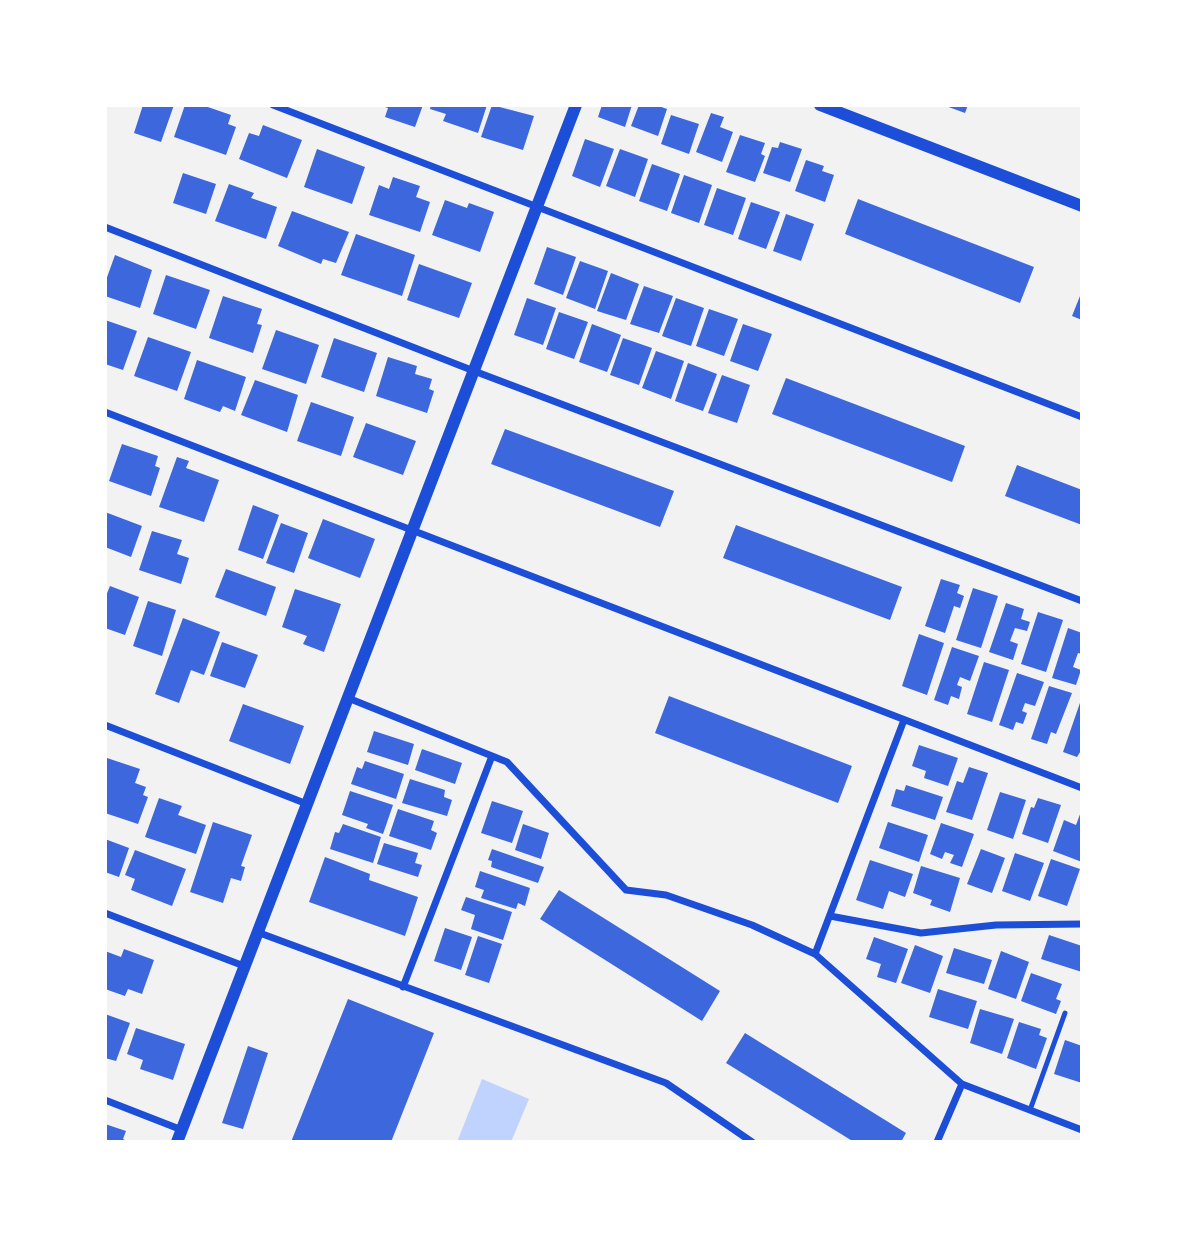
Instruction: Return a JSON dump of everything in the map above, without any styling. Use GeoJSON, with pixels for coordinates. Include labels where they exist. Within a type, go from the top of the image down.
{"type":"FeatureCollection","features":[{"type":"Feature","properties":{"kind":"street"},"geometry":{"type":"LineString","coordinates":[[272,105],[1082,417]]}},
{"type":"Feature","properties":{"kind":"street"},"geometry":{"type":"LineString","coordinates":[[105,1100],[180,1136],[576,105]]}},
{"type":"Feature","properties":{"kind":"street"},"geometry":{"type":"LineString","coordinates":[[820,105],[1082,206]]}},
{"type":"Feature","properties":{"kind":"street"},"geometry":{"type":"LineString","coordinates":[[105,227],[474,371],[1082,601]]}},
{"type":"Feature","properties":{"kind":"street"},"geometry":{"type":"LineString","coordinates":[[105,412],[1082,788]]}},
{"type":"Feature","properties":{"kind":"street"},"geometry":{"type":"LineString","coordinates":[[348,698],[507,762],[626,890],[666,895],[752,925],[815,954],[962,1084],[1082,1130]]}},
{"type":"Feature","properties":{"kind":"street"},"geometry":{"type":"LineString","coordinates":[[815,954],[904,720]]}},
{"type":"Feature","properties":{"kind":"street"},"geometry":{"type":"LineString","coordinates":[[105,725],[307,804]]}},
{"type":"Feature","properties":{"kind":"street"},"geometry":{"type":"LineString","coordinates":[[403,987],[492,756]]}},
{"type":"Feature","properties":{"kind":"street"},"geometry":{"type":"LineString","coordinates":[[105,912],[244,966]]}},
{"type":"Feature","properties":{"kind":"street"},"geometry":{"type":"LineString","coordinates":[[830,916],[921,933],[996,925],[1082,924]]}},
{"type":"Feature","properties":{"kind":"street"},"geometry":{"type":"LineString","coordinates":[[257,932],[666,1083],[752,1142]]}},
{"type":"Feature","properties":{"kind":"street"},"geometry":{"type":"LineString","coordinates":[[937,1142],[962,1084]]}},
{"type":"Feature","properties":{"kind":"lane"},"geometry":{"type":"LineString","coordinates":[[1030,1110],[1065,1013]]}},
{"type":"Feature","properties":{"kind":"water"},"geometry":{"type":"Polygon","coordinates":[[[482,1079],[529,1099],[511,1142],[457,1142],[482,1079]]]}},
{"type":"Feature","properties":{"kind":"building"},"geometry":{"type":"Polygon","coordinates":[[[143,105],[174,105],[161,142],[134,133],[143,105]]]}},
{"type":"Feature","properties":{"kind":"building"},"geometry":{"type":"Polygon","coordinates":[[[185,105],[202,105],[231,115],[228,124],[236,127],[226,155],[174,137],[185,105]]]}},
{"type":"Feature","properties":{"kind":"building"},"geometry":{"type":"Polygon","coordinates":[[[379,105],[423,105],[415,127],[385,117],[388,108],[379,105]]]}},
{"type":"Feature","properties":{"kind":"building"},"geometry":{"type":"Polygon","coordinates":[[[431,105],[487,105],[478,133],[443,121],[446,114],[430,109],[431,105]]]}},
{"type":"Feature","properties":{"kind":"building"},"geometry":{"type":"Polygon","coordinates":[[[492,105],[534,116],[523,150],[481,137],[492,105]]]}},
{"type":"Feature","properties":{"kind":"building"},"geometry":{"type":"Polygon","coordinates":[[[602,105],[632,105],[625,127],[598,117],[602,105]]]}},
{"type":"Feature","properties":{"kind":"building"},"geometry":{"type":"Polygon","coordinates":[[[639,105],[656,105],[667,109],[658,136],[631,126],[639,105]]]}},
{"type":"Feature","properties":{"kind":"building"},"geometry":{"type":"Polygon","coordinates":[[[943,105],[968,105],[965,113],[943,105]]]}},
{"type":"Feature","properties":{"kind":"building"},"geometry":{"type":"Polygon","coordinates":[[[711,113],[724,117],[720,127],[733,132],[722,162],[696,152],[711,113]]]}},
{"type":"Feature","properties":{"kind":"building"},"geometry":{"type":"Polygon","coordinates":[[[671,115],[699,124],[689,154],[661,144],[671,115]]]}},
{"type":"Feature","properties":{"kind":"building"},"geometry":{"type":"Polygon","coordinates":[[[263,125],[302,140],[287,178],[239,159],[249,133],[259,136],[263,125]]]}},
{"type":"Feature","properties":{"kind":"building"},"geometry":{"type":"Polygon","coordinates":[[[740,135],[765,143],[761,154],[765,156],[755,182],[726,172],[740,135]]]}},
{"type":"Feature","properties":{"kind":"building"},"geometry":{"type":"Polygon","coordinates":[[[585,139],[614,149],[600,187],[572,176],[585,139]]]}},
{"type":"Feature","properties":{"kind":"building"},"geometry":{"type":"Polygon","coordinates":[[[780,142],[802,149],[790,182],[763,173],[772,147],[778,148],[780,142]]]}},
{"type":"Feature","properties":{"kind":"building"},"geometry":{"type":"Polygon","coordinates":[[[317,149],[365,167],[352,204],[304,187],[317,149]]]}},
{"type":"Feature","properties":{"kind":"building"},"geometry":{"type":"Polygon","coordinates":[[[620,149],[648,159],[635,197],[606,186],[620,149]]]}},
{"type":"Feature","properties":{"kind":"building"},"geometry":{"type":"Polygon","coordinates":[[[806,160],[824,166],[822,171],[834,175],[825,202],[795,191],[806,160]]]}},
{"type":"Feature","properties":{"kind":"building"},"geometry":{"type":"Polygon","coordinates":[[[652,164],[680,174],[667,211],[639,201],[652,164]]]}},
{"type":"Feature","properties":{"kind":"building"},"geometry":{"type":"Polygon","coordinates":[[[183,173],[216,184],[206,214],[173,203],[183,173]]]}},
{"type":"Feature","properties":{"kind":"building"},"geometry":{"type":"Polygon","coordinates":[[[684,175],[712,185],[699,223],[671,213],[684,175]]]}},
{"type":"Feature","properties":{"kind":"building"},"geometry":{"type":"Polygon","coordinates":[[[393,177],[420,186],[416,197],[430,202],[420,232],[369,215],[379,185],[389,189],[393,177]]]}},
{"type":"Feature","properties":{"kind":"building"},"geometry":{"type":"Polygon","coordinates":[[[229,184],[254,193],[251,198],[277,207],[266,239],[215,221],[229,184]]]}},
{"type":"Feature","properties":{"kind":"building"},"geometry":{"type":"Polygon","coordinates":[[[717,188],[746,198],[733,235],[704,225],[717,188]]]}},
{"type":"Feature","properties":{"kind":"building"},"geometry":{"type":"Polygon","coordinates":[[[858,199],[1034,267],[1020,303],[845,234],[858,199]]]}},
{"type":"Feature","properties":{"kind":"building"},"geometry":{"type":"Polygon","coordinates":[[[445,200],[467,208],[469,203],[494,212],[480,252],[432,235],[445,200]]]}},
{"type":"Feature","properties":{"kind":"building"},"geometry":{"type":"Polygon","coordinates":[[[751,202],[780,212],[766,249],[738,239],[751,202]]]}},
{"type":"Feature","properties":{"kind":"building"},"geometry":{"type":"Polygon","coordinates":[[[292,211],[349,232],[336,263],[323,259],[321,264],[278,246],[292,211]]]}},
{"type":"Feature","properties":{"kind":"building"},"geometry":{"type":"Polygon","coordinates":[[[786,214],[814,224],[801,261],[773,251],[786,214]]]}},
{"type":"Feature","properties":{"kind":"building"},"geometry":{"type":"Polygon","coordinates":[[[356,234],[415,255],[402,296],[341,275],[356,234]]]}},
{"type":"Feature","properties":{"kind":"building"},"geometry":{"type":"Polygon","coordinates":[[[547,247],[576,257],[563,295],[534,284],[547,247]]]}},
{"type":"Feature","properties":{"kind":"building"},"geometry":{"type":"Polygon","coordinates":[[[115,255],[152,270],[140,308],[105,296],[105,283],[115,255]]]}},
{"type":"Feature","properties":{"kind":"building"},"geometry":{"type":"Polygon","coordinates":[[[580,261],[608,271],[595,309],[566,298],[580,261]]]}},
{"type":"Feature","properties":{"kind":"building"},"geometry":{"type":"Polygon","coordinates":[[[419,264],[472,283],[459,318],[407,300],[419,264]]]}},
{"type":"Feature","properties":{"kind":"building"},"geometry":{"type":"Polygon","coordinates":[[[611,273],[639,284],[626,320],[597,311],[611,273]]]}},
{"type":"Feature","properties":{"kind":"building"},"geometry":{"type":"Polygon","coordinates":[[[166,275],[210,290],[196,329],[153,314],[166,275]]]}},
{"type":"Feature","properties":{"kind":"building"},"geometry":{"type":"Polygon","coordinates":[[[644,286],[673,296],[659,333],[630,324],[644,286]]]}},
{"type":"Feature","properties":{"kind":"building"},"geometry":{"type":"Polygon","coordinates":[[[1082,291],[1082,320],[1072,316],[1082,291]]]}},
{"type":"Feature","properties":{"kind":"building"},"geometry":{"type":"Polygon","coordinates":[[[223,296],[262,309],[257,324],[262,325],[253,353],[209,338],[223,296]]]}},
{"type":"Feature","properties":{"kind":"building"},"geometry":{"type":"Polygon","coordinates":[[[527,298],[556,308],[543,345],[514,335],[527,298]]]}},
{"type":"Feature","properties":{"kind":"building"},"geometry":{"type":"Polygon","coordinates":[[[676,298],[704,308],[691,346],[662,336],[676,298]]]}},
{"type":"Feature","properties":{"kind":"building"},"geometry":{"type":"Polygon","coordinates":[[[709,309],[738,319],[724,356],[696,346],[709,309]]]}},
{"type":"Feature","properties":{"kind":"building"},"geometry":{"type":"Polygon","coordinates":[[[559,312],[588,322],[574,359],[546,349],[559,312]]]}},
{"type":"Feature","properties":{"kind":"building"},"geometry":{"type":"Polygon","coordinates":[[[105,320],[137,331],[123,370],[105,364],[105,320]]]}},
{"type":"Feature","properties":{"kind":"building"},"geometry":{"type":"Polygon","coordinates":[[[592,324],[621,335],[607,372],[579,362],[592,324]]]}},
{"type":"Feature","properties":{"kind":"building"},"geometry":{"type":"Polygon","coordinates":[[[743,324],[772,334],[758,371],[730,361],[743,324]]]}},
{"type":"Feature","properties":{"kind":"building"},"geometry":{"type":"Polygon","coordinates":[[[276,330],[319,345],[306,384],[262,369],[276,330]]]}},
{"type":"Feature","properties":{"kind":"building"},"geometry":{"type":"Polygon","coordinates":[[[148,337],[191,352],[177,391],[134,376],[148,337]]]}},
{"type":"Feature","properties":{"kind":"building"},"geometry":{"type":"Polygon","coordinates":[[[334,338],[377,353],[364,392],[321,377],[334,338]]]}},
{"type":"Feature","properties":{"kind":"building"},"geometry":{"type":"Polygon","coordinates":[[[623,338],[652,348],[639,385],[610,375],[623,338]]]}},
{"type":"Feature","properties":{"kind":"building"},"geometry":{"type":"Polygon","coordinates":[[[656,351],[684,361],[671,399],[642,388],[656,351]]]}},
{"type":"Feature","properties":{"kind":"building"},"geometry":{"type":"Polygon","coordinates":[[[388,357],[417,366],[415,374],[432,379],[429,389],[434,391],[427,413],[376,396],[388,357]]]}},
{"type":"Feature","properties":{"kind":"building"},"geometry":{"type":"Polygon","coordinates":[[[197,360],[246,377],[235,411],[223,406],[220,412],[184,399],[197,360]]]}},
{"type":"Feature","properties":{"kind":"building"},"geometry":{"type":"Polygon","coordinates":[[[688,363],[717,374],[703,411],[675,401],[688,363]]]}},
{"type":"Feature","properties":{"kind":"building"},"geometry":{"type":"Polygon","coordinates":[[[722,375],[750,385],[737,423],[708,413],[722,375]]]}},
{"type":"Feature","properties":{"kind":"building"},"geometry":{"type":"Polygon","coordinates":[[[786,378],[965,446],[952,482],[772,414],[786,378]]]}},
{"type":"Feature","properties":{"kind":"building"},"geometry":{"type":"Polygon","coordinates":[[[255,380],[298,395],[287,432],[241,415],[255,380]]]}},
{"type":"Feature","properties":{"kind":"building"},"geometry":{"type":"Polygon","coordinates":[[[311,402],[354,417],[341,456],[297,441],[311,402]]]}},
{"type":"Feature","properties":{"kind":"building"},"geometry":{"type":"Polygon","coordinates":[[[366,423],[416,441],[403,475],[353,457],[366,423]]]}},
{"type":"Feature","properties":{"kind":"building"},"geometry":{"type":"Polygon","coordinates":[[[505,429],[674,491],[660,527],[491,464],[505,429]]]}},
{"type":"Feature","properties":{"kind":"building"},"geometry":{"type":"Polygon","coordinates":[[[122,444],[158,456],[155,466],[160,468],[151,496],[109,481],[122,444]]]}},
{"type":"Feature","properties":{"kind":"building"},"geometry":{"type":"Polygon","coordinates":[[[177,457],[189,461],[186,468],[219,480],[204,522],[159,507],[177,457]]]}},
{"type":"Feature","properties":{"kind":"building"},"geometry":{"type":"Polygon","coordinates":[[[1017,465],[1082,490],[1082,525],[1005,496],[1017,465]]]}},
{"type":"Feature","properties":{"kind":"building"},"geometry":{"type":"Polygon","coordinates":[[[253,505],[279,515],[263,559],[238,550],[253,505]]]}},
{"type":"Feature","properties":{"kind":"building"},"geometry":{"type":"Polygon","coordinates":[[[105,512],[142,526],[131,557],[105,547],[105,512]]]}},
{"type":"Feature","properties":{"kind":"building"},"geometry":{"type":"Polygon","coordinates":[[[323,519],[375,539],[360,578],[308,558],[323,519]]]}},
{"type":"Feature","properties":{"kind":"building"},"geometry":{"type":"Polygon","coordinates":[[[281,523],[308,533],[294,573],[266,563],[281,523]]]}},
{"type":"Feature","properties":{"kind":"building"},"geometry":{"type":"Polygon","coordinates":[[[736,525],[902,587],[890,620],[723,558],[736,525]]]}},
{"type":"Feature","properties":{"kind":"building"},"geometry":{"type":"Polygon","coordinates":[[[152,531],[182,540],[177,554],[189,558],[181,584],[139,570],[152,531]]]}},
{"type":"Feature","properties":{"kind":"building"},"geometry":{"type":"Polygon","coordinates":[[[226,569],[276,587],[266,616],[215,597],[226,569]]]}},
{"type":"Feature","properties":{"kind":"building"},"geometry":{"type":"Polygon","coordinates":[[[941,579],[960,585],[957,593],[964,596],[960,608],[954,606],[945,633],[925,626],[941,579]]]}},
{"type":"Feature","properties":{"kind":"building"},"geometry":{"type":"Polygon","coordinates":[[[110,586],[139,597],[125,635],[105,628],[105,598],[110,586]]]}},
{"type":"Feature","properties":{"kind":"building"},"geometry":{"type":"Polygon","coordinates":[[[973,588],[998,596],[981,648],[956,640],[973,588]]]}},
{"type":"Feature","properties":{"kind":"building"},"geometry":{"type":"Polygon","coordinates":[[[295,589],[341,604],[324,652],[303,644],[307,636],[282,627],[295,589]]]}},
{"type":"Feature","properties":{"kind":"building"},"geometry":{"type":"Polygon","coordinates":[[[148,601],[176,610],[162,656],[133,646],[148,601]]]}},
{"type":"Feature","properties":{"kind":"building"},"geometry":{"type":"Polygon","coordinates":[[[1006,603],[1024,609],[1021,619],[1030,622],[1027,631],[1015,628],[1010,641],[1018,644],[1013,660],[989,652],[1006,603]]]}},
{"type":"Feature","properties":{"kind":"building"},"geometry":{"type":"Polygon","coordinates":[[[1038,612],[1063,620],[1046,672],[1021,664],[1038,612]]]}},
{"type":"Feature","properties":{"kind":"building"},"geometry":{"type":"Polygon","coordinates":[[[183,618],[220,632],[204,675],[191,670],[179,703],[155,694],[183,618]]]}},
{"type":"Feature","properties":{"kind":"building"},"geometry":{"type":"Polygon","coordinates":[[[1068,628],[1082,633],[1082,654],[1078,653],[1073,667],[1081,670],[1076,685],[1052,678],[1068,628]]]}},
{"type":"Feature","properties":{"kind":"building"},"geometry":{"type":"Polygon","coordinates":[[[919,634],[944,643],[927,695],[902,686],[919,634]]]}},
{"type":"Feature","properties":{"kind":"building"},"geometry":{"type":"Polygon","coordinates":[[[222,642],[258,655],[245,688],[210,676],[222,642]]]}},
{"type":"Feature","properties":{"kind":"building"},"geometry":{"type":"Polygon","coordinates":[[[952,647],[979,656],[970,681],[960,677],[957,685],[962,687],[959,699],[951,696],[948,705],[934,700],[952,647]]]}},
{"type":"Feature","properties":{"kind":"building"},"geometry":{"type":"Polygon","coordinates":[[[984,662],[1009,670],[992,722],[967,714],[984,662]]]}},
{"type":"Feature","properties":{"kind":"building"},"geometry":{"type":"Polygon","coordinates":[[[1017,673],[1044,682],[1035,706],[1025,703],[1022,711],[1027,713],[1023,724],[1016,722],[1013,730],[999,725],[1017,673]]]}},
{"type":"Feature","properties":{"kind":"building"},"geometry":{"type":"Polygon","coordinates":[[[1049,686],[1072,693],[1056,734],[1051,732],[1047,744],[1031,739],[1049,686]]]}},
{"type":"Feature","properties":{"kind":"building"},"geometry":{"type":"Polygon","coordinates":[[[669,696],[852,766],[838,803],[655,733],[669,696]]]}},
{"type":"Feature","properties":{"kind":"building"},"geometry":{"type":"Polygon","coordinates":[[[1082,697],[1082,749],[1077,757],[1063,752],[1082,697]]]}},
{"type":"Feature","properties":{"kind":"building"},"geometry":{"type":"Polygon","coordinates":[[[243,704],[304,726],[290,764],[229,741],[243,704]]]}},
{"type":"Feature","properties":{"kind":"building"},"geometry":{"type":"Polygon","coordinates":[[[374,731],[414,744],[408,765],[367,752],[374,731]]]}},
{"type":"Feature","properties":{"kind":"building"},"geometry":{"type":"Polygon","coordinates":[[[919,745],[958,758],[948,786],[924,778],[926,771],[912,766],[919,745]]]}},
{"type":"Feature","properties":{"kind":"building"},"geometry":{"type":"Polygon","coordinates":[[[422,749],[462,763],[455,784],[415,770],[422,749]]]}},
{"type":"Feature","properties":{"kind":"building"},"geometry":{"type":"Polygon","coordinates":[[[107,758],[140,769],[135,783],[146,787],[143,795],[148,797],[138,824],[105,813],[107,758]]]}},
{"type":"Feature","properties":{"kind":"building"},"geometry":{"type":"Polygon","coordinates":[[[365,761],[404,774],[396,799],[351,784],[357,767],[362,769],[365,761]]]}},
{"type":"Feature","properties":{"kind":"building"},"geometry":{"type":"Polygon","coordinates":[[[969,767],[988,773],[972,820],[946,812],[957,781],[963,783],[969,767]]]}},
{"type":"Feature","properties":{"kind":"building"},"geometry":{"type":"Polygon","coordinates":[[[410,779],[445,790],[444,797],[452,800],[447,816],[402,803],[410,779]]]}},
{"type":"Feature","properties":{"kind":"building"},"geometry":{"type":"Polygon","coordinates":[[[906,785],[943,797],[935,820],[891,806],[896,789],[904,791],[906,785]]]}},
{"type":"Feature","properties":{"kind":"building"},"geometry":{"type":"Polygon","coordinates":[[[350,791],[393,805],[383,834],[366,828],[368,824],[342,815],[350,791]]]}},
{"type":"Feature","properties":{"kind":"building"},"geometry":{"type":"Polygon","coordinates":[[[1000,792],[1026,800],[1013,839],[987,830],[1000,792]]]}},
{"type":"Feature","properties":{"kind":"building"},"geometry":{"type":"Polygon","coordinates":[[[159,798],[182,806],[178,815],[206,825],[196,854],[145,837],[159,798]]]}},
{"type":"Feature","properties":{"kind":"building"},"geometry":{"type":"Polygon","coordinates":[[[1038,798],[1061,805],[1048,843],[1022,834],[1031,807],[1034,808],[1038,798]]]}},
{"type":"Feature","properties":{"kind":"building"},"geometry":{"type":"Polygon","coordinates":[[[492,801],[523,811],[512,843],[481,833],[492,801]]]}},
{"type":"Feature","properties":{"kind":"building"},"geometry":{"type":"Polygon","coordinates":[[[398,809],[434,821],[431,830],[437,833],[431,850],[389,836],[398,809]]]}},
{"type":"Feature","properties":{"kind":"building"},"geometry":{"type":"Polygon","coordinates":[[[1082,809],[1082,862],[1053,851],[1064,820],[1076,825],[1082,809]]]}},
{"type":"Feature","properties":{"kind":"building"},"geometry":{"type":"Polygon","coordinates":[[[213,822],[252,835],[241,866],[245,867],[241,881],[231,878],[223,903],[190,892],[213,822]]]}},
{"type":"Feature","properties":{"kind":"building"},"geometry":{"type":"Polygon","coordinates":[[[888,822],[928,835],[919,862],[879,848],[888,822]]]}},
{"type":"Feature","properties":{"kind":"building"},"geometry":{"type":"Polygon","coordinates":[[[941,823],[974,834],[962,867],[950,863],[954,855],[945,852],[942,859],[930,854],[941,823]]]}},
{"type":"Feature","properties":{"kind":"building"},"geometry":{"type":"Polygon","coordinates":[[[343,824],[381,837],[373,863],[330,849],[335,832],[339,833],[343,824]]]}},
{"type":"Feature","properties":{"kind":"building"},"geometry":{"type":"Polygon","coordinates":[[[523,824],[549,833],[541,859],[515,850],[523,824]]]}},
{"type":"Feature","properties":{"kind":"building"},"geometry":{"type":"Polygon","coordinates":[[[105,839],[129,848],[119,877],[105,872],[105,839]]]}},
{"type":"Feature","properties":{"kind":"building"},"geometry":{"type":"Polygon","coordinates":[[[384,843],[418,853],[415,863],[422,865],[418,877],[377,864],[384,843]]]}},
{"type":"Feature","properties":{"kind":"building"},"geometry":{"type":"Polygon","coordinates":[[[492,849],[544,867],[538,883],[491,867],[492,861],[488,860],[492,849]]]}},
{"type":"Feature","properties":{"kind":"building"},"geometry":{"type":"Polygon","coordinates":[[[981,849],[1005,858],[992,893],[967,884],[981,849]]]}},
{"type":"Feature","properties":{"kind":"building"},"geometry":{"type":"Polygon","coordinates":[[[135,850],[186,869],[172,906],[131,890],[135,879],[125,875],[135,850]]]}},
{"type":"Feature","properties":{"kind":"building"},"geometry":{"type":"Polygon","coordinates":[[[1015,853],[1044,863],[1030,901],[1002,891],[1015,853]]]}},
{"type":"Feature","properties":{"kind":"building"},"geometry":{"type":"Polygon","coordinates":[[[325,857],[370,874],[369,880],[418,897],[405,936],[309,902],[325,857]]]}},
{"type":"Feature","properties":{"kind":"building"},"geometry":{"type":"Polygon","coordinates":[[[1051,859],[1080,869],[1067,906],[1038,896],[1051,859]]]}},
{"type":"Feature","properties":{"kind":"building"},"geometry":{"type":"Polygon","coordinates":[[[870,860],[913,874],[905,897],[889,891],[883,909],[856,900],[870,860]]]}},
{"type":"Feature","properties":{"kind":"building"},"geometry":{"type":"Polygon","coordinates":[[[921,866],[960,878],[950,912],[930,905],[932,900],[913,893],[921,866]]]}},
{"type":"Feature","properties":{"kind":"building"},"geometry":{"type":"Polygon","coordinates":[[[480,871],[530,888],[525,906],[518,903],[516,909],[481,898],[484,890],[475,887],[480,871]]]}},
{"type":"Feature","properties":{"kind":"building"},"geometry":{"type":"Polygon","coordinates":[[[559,890],[720,991],[702,1021],[540,919],[559,890]]]}},
{"type":"Feature","properties":{"kind":"building"},"geometry":{"type":"Polygon","coordinates":[[[466,897],[512,912],[503,940],[471,929],[475,915],[461,910],[466,897]]]}},
{"type":"Feature","properties":{"kind":"building"},"geometry":{"type":"Polygon","coordinates":[[[445,928],[472,937],[461,970],[434,961],[445,928]]]}},
{"type":"Feature","properties":{"kind":"building"},"geometry":{"type":"Polygon","coordinates":[[[1049,935],[1082,946],[1082,972],[1041,959],[1049,935]]]}},
{"type":"Feature","properties":{"kind":"building"},"geometry":{"type":"Polygon","coordinates":[[[478,936],[502,944],[489,983],[465,975],[478,936]]]}},
{"type":"Feature","properties":{"kind":"building"},"geometry":{"type":"Polygon","coordinates":[[[874,937],[908,949],[896,983],[877,977],[881,964],[866,959],[874,937]]]}},
{"type":"Feature","properties":{"kind":"building"},"geometry":{"type":"Polygon","coordinates":[[[915,945],[943,956],[930,993],[901,983],[915,945]]]}},
{"type":"Feature","properties":{"kind":"building"},"geometry":{"type":"Polygon","coordinates":[[[954,948],[992,960],[984,984],[946,973],[954,948]]]}},
{"type":"Feature","properties":{"kind":"building"},"geometry":{"type":"Polygon","coordinates":[[[124,949],[154,960],[142,994],[128,989],[125,996],[105,989],[105,951],[121,957],[124,949]]]}},
{"type":"Feature","properties":{"kind":"building"},"geometry":{"type":"Polygon","coordinates":[[[1001,951],[1029,962],[1016,999],[988,989],[1001,951]]]}},
{"type":"Feature","properties":{"kind":"building"},"geometry":{"type":"Polygon","coordinates":[[[1031,973],[1062,984],[1056,999],[1061,1001],[1056,1014],[1021,1001],[1031,973]]]}},
{"type":"Feature","properties":{"kind":"building"},"geometry":{"type":"Polygon","coordinates":[[[938,989],[977,1001],[968,1029],[929,1017],[938,989]]]}},
{"type":"Feature","properties":{"kind":"building"},"geometry":{"type":"Polygon","coordinates":[[[348,999],[434,1033],[391,1142],[291,1142],[348,999]]]}},
{"type":"Feature","properties":{"kind":"building"},"geometry":{"type":"Polygon","coordinates":[[[980,1009],[1014,1019],[1002,1054],[970,1043],[980,1009]]]}},
{"type":"Feature","properties":{"kind":"building"},"geometry":{"type":"Polygon","coordinates":[[[105,1014],[130,1023],[116,1061],[105,1058],[105,1014]]]}},
{"type":"Feature","properties":{"kind":"building"},"geometry":{"type":"Polygon","coordinates":[[[1019,1022],[1041,1029],[1039,1035],[1047,1038],[1036,1069],[1007,1058],[1019,1022]]]}},
{"type":"Feature","properties":{"kind":"building"},"geometry":{"type":"Polygon","coordinates":[[[136,1028],[185,1044],[173,1080],[140,1069],[143,1060],[127,1054],[136,1028]]]}},
{"type":"Feature","properties":{"kind":"building"},"geometry":{"type":"Polygon","coordinates":[[[745,1033],[906,1133],[901,1142],[854,1142],[726,1063],[745,1033]]]}},
{"type":"Feature","properties":{"kind":"building"},"geometry":{"type":"Polygon","coordinates":[[[1065,1040],[1082,1046],[1082,1083],[1054,1074],[1065,1040]]]}},
{"type":"Feature","properties":{"kind":"building"},"geometry":{"type":"Polygon","coordinates":[[[248,1046],[268,1053],[243,1129],[222,1123],[248,1046]]]}},
{"type":"Feature","properties":{"kind":"building"},"geometry":{"type":"Polygon","coordinates":[[[105,1124],[126,1131],[123,1139],[129,1142],[105,1142],[105,1124]]]}}]}
